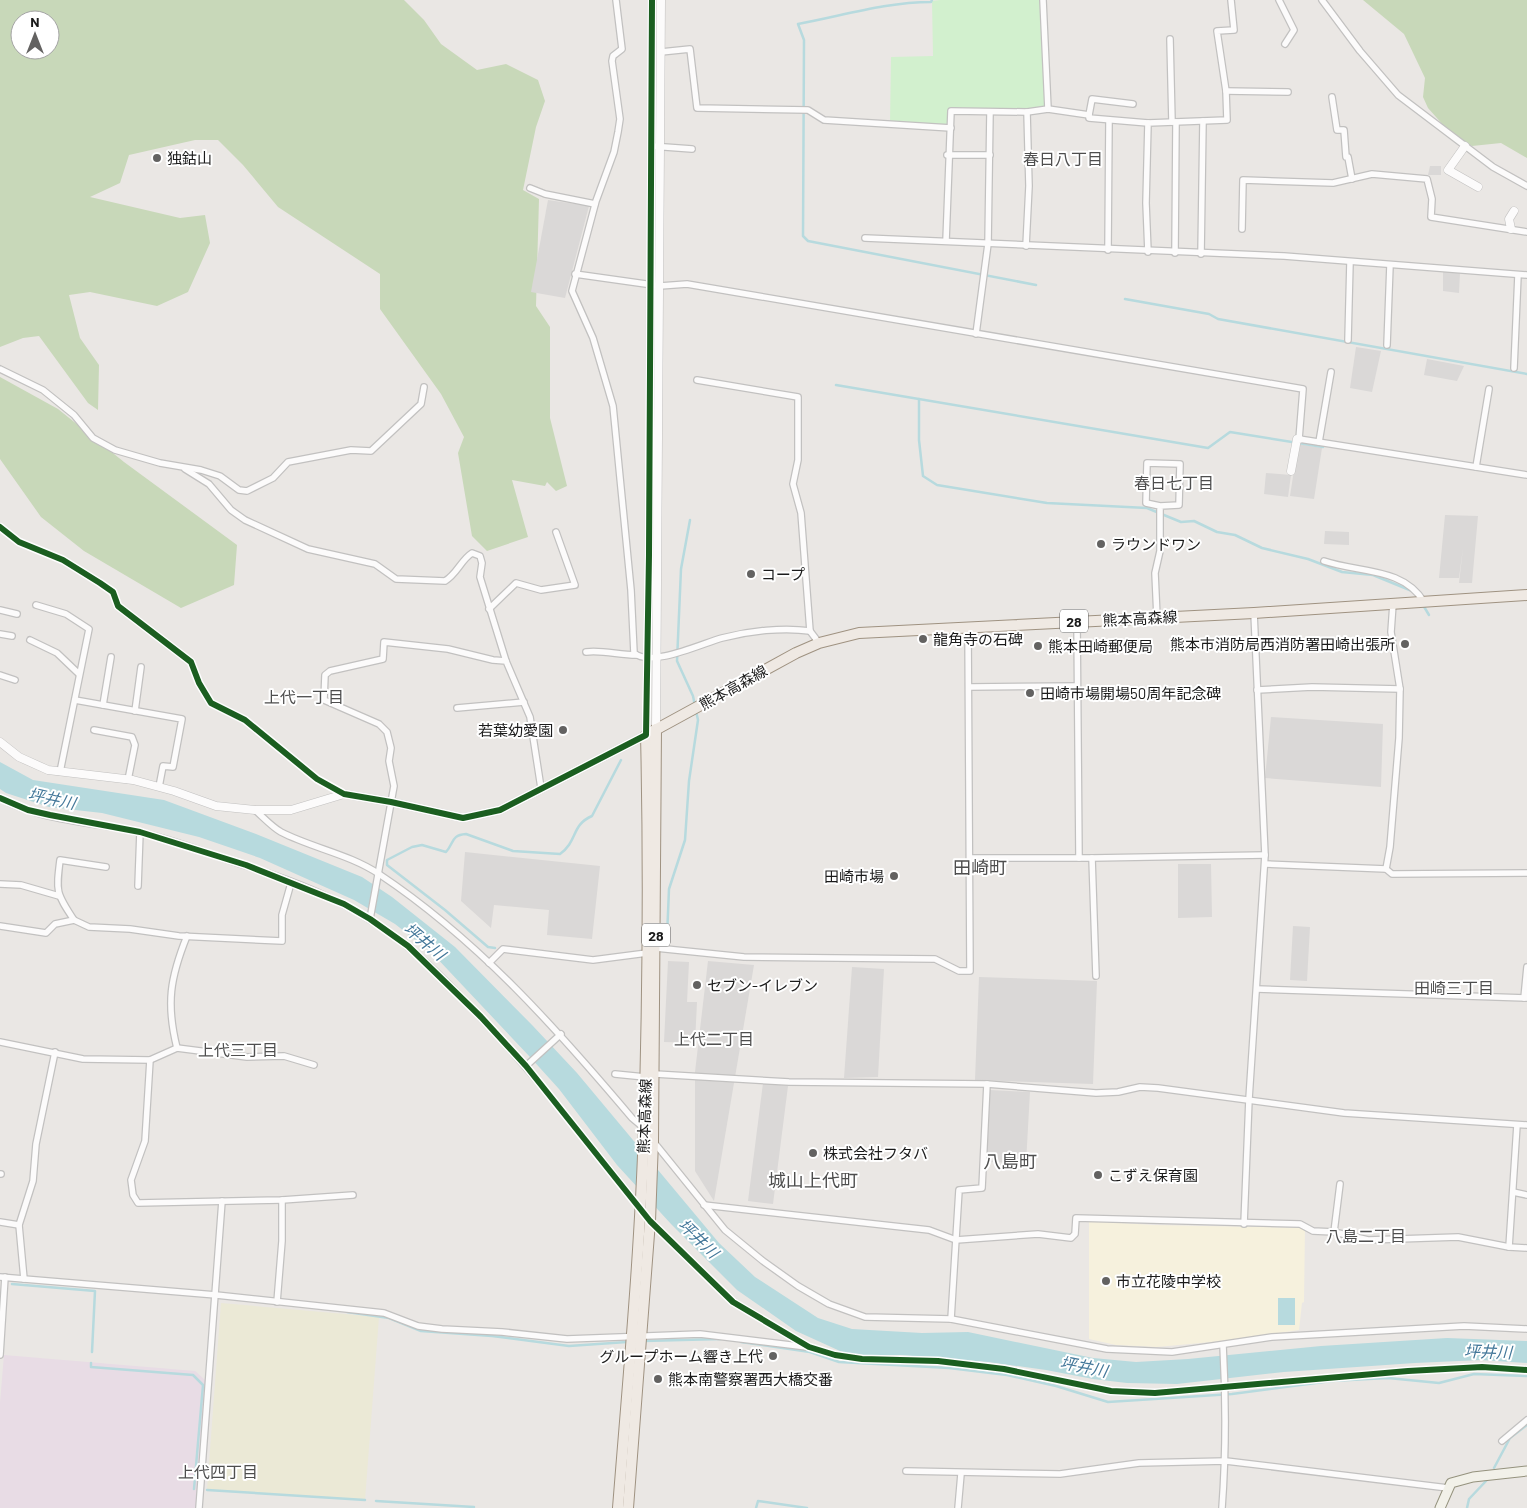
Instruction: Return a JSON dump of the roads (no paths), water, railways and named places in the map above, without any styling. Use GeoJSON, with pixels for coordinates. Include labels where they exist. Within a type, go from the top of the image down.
{"type":"FeatureCollection","features":[{"type":"Feature","properties":{"kind":"main road","name":"熊本高森線"},"geometry":{"type":"LineString","coordinates":[[618,1508],[650,1221],[653,1141],[655,1074],[646,735],[796,653],[820,643],[859,633],[1077,620],[1254,613],[1527,595]]}},
{"type":"Feature","properties":{"kind":"main road","name":"熊本高森線"},"geometry":{"type":"LineString","coordinates":[[628,1508],[651,951],[656,729]]}},
{"type":"Feature","properties":{"kind":"main road"},"geometry":{"type":"LineString","coordinates":[[1440,1508],[1451,1483],[1473,1477],[1527,1472]]}},
{"type":"Feature","properties":{"kind":"street"},"geometry":{"type":"LineString","coordinates":[[616,0],[622,49],[613,56],[612,61],[620,119],[614,152],[595,204],[575,274],[572,292],[594,338],[613,406],[636,655]]}},
{"type":"Feature","properties":{"kind":"street"},"geometry":{"type":"LineString","coordinates":[[0,528],[19,542],[63,560],[113,592],[118,606],[191,662],[199,683],[211,702],[245,720],[317,779],[344,794],[463,818],[500,810],[646,735],[650,458],[652,0]]}},
{"type":"Feature","properties":{"kind":"street"},"geometry":{"type":"LineString","coordinates":[[656,729],[661,0]]}},
{"type":"Feature","properties":{"kind":"street"},"geometry":{"type":"LineString","coordinates":[[1043,0],[1048,109]]}},
{"type":"Feature","properties":{"kind":"street"},"geometry":{"type":"LineString","coordinates":[[946,241],[951,112],[1027,112],[1048,109],[1089,115],[1089,118],[1148,123],[1227,120],[1226,91],[1217,31],[1234,30],[1231,0]]}},
{"type":"Feature","properties":{"kind":"street"},"geometry":{"type":"LineString","coordinates":[[1279,0],[1294,30],[1285,44]]}},
{"type":"Feature","properties":{"kind":"street"},"geometry":{"type":"LineString","coordinates":[[1322,0],[1360,51],[1398,95],[1494,167],[1527,186]]}},
{"type":"Feature","properties":{"kind":"street"},"geometry":{"type":"LineString","coordinates":[[1170,39],[1174,122],[1175,253]]}},
{"type":"Feature","properties":{"kind":"street"},"geometry":{"type":"LineString","coordinates":[[661,52],[690,49],[697,108],[808,110],[824,120],[951,128]]}},
{"type":"Feature","properties":{"kind":"street"},"geometry":{"type":"LineString","coordinates":[[1226,91],[1288,92]]}},
{"type":"Feature","properties":{"kind":"street"},"geometry":{"type":"LineString","coordinates":[[1332,97],[1337,130],[1344,130],[1346,157],[1348,157],[1352,179]]}},
{"type":"Feature","properties":{"kind":"street"},"geometry":{"type":"LineString","coordinates":[[1089,115],[1092,99],[1133,104]]}},
{"type":"Feature","properties":{"kind":"street"},"geometry":{"type":"LineString","coordinates":[[976,334],[988,244],[990,112]]}},
{"type":"Feature","properties":{"kind":"street"},"geometry":{"type":"LineString","coordinates":[[1026,246],[1029,186],[1027,112]]}},
{"type":"Feature","properties":{"kind":"street"},"geometry":{"type":"LineString","coordinates":[[1108,250],[1109,120]]}},
{"type":"Feature","properties":{"kind":"street"},"geometry":{"type":"LineString","coordinates":[[1201,254],[1203,121]]}},
{"type":"Feature","properties":{"kind":"street"},"geometry":{"type":"LineString","coordinates":[[1148,123],[1146,211],[1148,252]]}},
{"type":"Feature","properties":{"kind":"street"},"geometry":{"type":"LineString","coordinates":[[651,146],[692,149]]}},
{"type":"Feature","properties":{"kind":"street"},"geometry":{"type":"LineString","coordinates":[[1465,146],[1448,170],[1478,187]]}},
{"type":"Feature","properties":{"kind":"street"},"geometry":{"type":"LineString","coordinates":[[948,155],[990,155]]}},
{"type":"Feature","properties":{"kind":"street"},"geometry":{"type":"LineString","coordinates":[[1242,229],[1243,180],[1318,183],[1352,179],[1372,174],[1427,179],[1432,199],[1431,217],[1527,232]]}},
{"type":"Feature","properties":{"kind":"street"},"geometry":{"type":"LineString","coordinates":[[530,188],[545,194],[595,204]]}},
{"type":"Feature","properties":{"kind":"street"},"geometry":{"type":"LineString","coordinates":[[1511,229],[1509,219],[1514,211]]}},
{"type":"Feature","properties":{"kind":"street"},"geometry":{"type":"LineString","coordinates":[[865,238],[1148,252],[1284,256],[1527,276]]}},
{"type":"Feature","properties":{"kind":"street"},"geometry":{"type":"LineString","coordinates":[[1348,340],[1350,262]]}},
{"type":"Feature","properties":{"kind":"street"},"geometry":{"type":"LineString","coordinates":[[1387,345],[1390,265]]}},
{"type":"Feature","properties":{"kind":"street"},"geometry":{"type":"LineString","coordinates":[[575,274],[660,286],[688,284],[1303,389],[1299,439],[1297,439],[1291,471]]}},
{"type":"Feature","properties":{"kind":"street"},"geometry":{"type":"LineString","coordinates":[[1514,368],[1518,275]]}},
{"type":"Feature","properties":{"kind":"street"},"geometry":{"type":"LineString","coordinates":[[0,369],[43,390],[74,415],[93,438],[115,450],[160,463],[181,466],[220,476],[239,490],[247,491],[273,478],[288,462],[351,450],[371,451],[421,404],[424,387]]}},
{"type":"Feature","properties":{"kind":"street"},"geometry":{"type":"LineString","coordinates":[[1319,442],[1331,372]]}},
{"type":"Feature","properties":{"kind":"street"},"geometry":{"type":"LineString","coordinates":[[697,380],[798,397],[798,460],[793,484],[801,513],[810,631],[820,643]]}},
{"type":"Feature","properties":{"kind":"street"},"geometry":{"type":"LineString","coordinates":[[1476,467],[1489,389]]}},
{"type":"Feature","properties":{"kind":"street"},"geometry":{"type":"LineString","coordinates":[[1299,439],[1527,475]]}},
{"type":"Feature","properties":{"kind":"street"},"geometry":{"type":"LineString","coordinates":[[650,458],[659,458]]}},
{"type":"Feature","properties":{"kind":"street"},"geometry":{"type":"LineString","coordinates":[[1147,463],[1180,464],[1179,505],[1160,506],[1146,504],[1147,463]]}},
{"type":"Feature","properties":{"kind":"street"},"geometry":{"type":"LineString","coordinates":[[181,466],[209,484],[231,510],[245,520],[308,549],[375,564],[396,578],[445,581],[451,578],[466,557],[472,553],[480,556],[482,563],[480,577],[489,609],[506,660],[530,717],[541,788]]}},
{"type":"Feature","properties":{"kind":"street"},"geometry":{"type":"LineString","coordinates":[[1157,617],[1155,573],[1160,551],[1160,506]]}},
{"type":"Feature","properties":{"kind":"street"},"geometry":{"type":"LineString","coordinates":[[489,609],[516,583],[540,590],[575,585],[556,532]]}},
{"type":"Feature","properties":{"kind":"street"},"geometry":{"type":"LineString","coordinates":[[1324,561],[1353,569],[1378,571],[1407,583],[1419,594],[1424,602]]}},
{"type":"Feature","properties":{"kind":"street"},"geometry":{"type":"LineString","coordinates":[[1386,869],[1390,847],[1398,748],[1400,689],[1391,632],[1393,604]]}},
{"type":"Feature","properties":{"kind":"street"},"geometry":{"type":"LineString","coordinates":[[36,606],[66,614],[89,629],[60,772]]}},
{"type":"Feature","properties":{"kind":"street"},"geometry":{"type":"LineString","coordinates":[[0,610],[17,614]]}},
{"type":"Feature","properties":{"kind":"street"},"geometry":{"type":"LineString","coordinates":[[1244,1224],[1249,1099],[1265,855],[1254,613]]}},
{"type":"Feature","properties":{"kind":"street"},"geometry":{"type":"LineString","coordinates":[[1077,620],[1079,858]]}},
{"type":"Feature","properties":{"kind":"street"},"geometry":{"type":"LineString","coordinates":[[489,963],[503,949],[593,960],[651,951],[744,956],[935,958],[959,971],[970,971],[968,627]]}},
{"type":"Feature","properties":{"kind":"street"},"geometry":{"type":"LineString","coordinates":[[586,652],[602,650],[617,655],[647,657],[672,654],[722,638],[746,634],[794,629],[810,631]]}},
{"type":"Feature","properties":{"kind":"street"},"geometry":{"type":"LineString","coordinates":[[0,634],[12,636]]}},
{"type":"Feature","properties":{"kind":"street"},"geometry":{"type":"LineString","coordinates":[[30,640],[57,653],[80,674]]}},
{"type":"Feature","properties":{"kind":"street"},"geometry":{"type":"LineString","coordinates":[[370,917],[394,786],[389,761],[391,748],[387,732],[379,724],[324,700],[325,675],[330,671],[350,665],[383,659],[384,642],[448,649],[493,660],[506,660]]}},
{"type":"Feature","properties":{"kind":"street"},"geometry":{"type":"LineString","coordinates":[[103,705],[111,657]]}},
{"type":"Feature","properties":{"kind":"street"},"geometry":{"type":"LineString","coordinates":[[135,711],[141,667]]}},
{"type":"Feature","properties":{"kind":"street"},"geometry":{"type":"LineString","coordinates":[[0,675],[14,680]]}},
{"type":"Feature","properties":{"kind":"street"},"geometry":{"type":"LineString","coordinates":[[968,687],[1077,686]]}},
{"type":"Feature","properties":{"kind":"street"},"geometry":{"type":"LineString","coordinates":[[1257,690],[1312,687],[1400,689]]}},
{"type":"Feature","properties":{"kind":"street"},"geometry":{"type":"LineString","coordinates":[[75,700],[182,719],[172,767],[163,766],[159,787]]}},
{"type":"Feature","properties":{"kind":"street"},"geometry":{"type":"LineString","coordinates":[[457,708],[524,702]]}},
{"type":"Feature","properties":{"kind":"street"},"geometry":{"type":"LineString","coordinates":[[94,730],[132,737],[135,745],[128,780]]}},
{"type":"Feature","properties":{"kind":"street"},"geometry":{"type":"LineString","coordinates":[[0,742],[19,757],[48,770],[128,780],[159,787],[216,806],[255,810],[291,810],[344,794]]}},
{"type":"Feature","properties":{"kind":"street"},"geometry":{"type":"LineString","coordinates":[[0,798],[28,810],[140,832],[246,866],[344,904],[370,917],[408,946],[436,972],[528,1064],[650,1221],[733,1302],[809,1347]]}},
{"type":"Feature","properties":{"kind":"street"},"geometry":{"type":"LineString","coordinates":[[255,810],[280,831],[377,873],[430,912],[519,990],[632,1118],[644,1128],[725,1230],[798,1286],[829,1304],[865,1317],[951,1319],[1107,1349],[1133,1352],[1172,1352],[1223,1348],[1272,1337],[1464,1326],[1527,1329]]}},
{"type":"Feature","properties":{"kind":"street"},"geometry":{"type":"LineString","coordinates":[[138,886],[140,832]]}},
{"type":"Feature","properties":{"kind":"street"},"geometry":{"type":"LineString","coordinates":[[970,858],[1265,855]]}},
{"type":"Feature","properties":{"kind":"street"},"geometry":{"type":"LineString","coordinates":[[1092,858],[1096,976]]}},
{"type":"Feature","properties":{"kind":"street"},"geometry":{"type":"LineString","coordinates":[[106,867],[60,860],[56,888],[58,896],[74,920],[88,927],[130,929],[187,936],[282,941],[282,915],[291,883]]}},
{"type":"Feature","properties":{"kind":"street"},"geometry":{"type":"LineString","coordinates":[[1264,864],[1386,869],[1392,874],[1527,873]]}},
{"type":"Feature","properties":{"kind":"street"},"geometry":{"type":"LineString","coordinates":[[0,884],[21,885],[58,896]]}},
{"type":"Feature","properties":{"kind":"street"},"geometry":{"type":"LineString","coordinates":[[0,926],[46,933],[55,924],[74,920]]}},
{"type":"Feature","properties":{"kind":"street"},"geometry":{"type":"LineString","coordinates":[[177,1048],[171,1024],[170,986],[187,936]]}},
{"type":"Feature","properties":{"kind":"street"},"geometry":{"type":"LineString","coordinates":[[1256,989],[1526,998],[1527,967]]}},
{"type":"Feature","properties":{"kind":"street"},"geometry":{"type":"LineString","coordinates":[[528,1064],[560,1036]]}},
{"type":"Feature","properties":{"kind":"street"},"geometry":{"type":"LineString","coordinates":[[0,1042],[83,1059],[150,1060],[177,1048],[247,1057],[284,1056],[314,1065]]}},
{"type":"Feature","properties":{"kind":"street"},"geometry":{"type":"LineString","coordinates":[[24,1279],[19,1224],[33,1181],[36,1144],[56,1052]]}},
{"type":"Feature","properties":{"kind":"street"},"geometry":{"type":"LineString","coordinates":[[150,1060],[145,1141],[131,1180],[133,1195],[138,1203],[282,1200],[353,1195]]}},
{"type":"Feature","properties":{"kind":"street"},"geometry":{"type":"LineString","coordinates":[[615,1074],[645,1077],[655,1074],[789,1082],[987,1084],[1096,1092],[1118,1092],[1140,1087],[1158,1088],[1344,1113],[1527,1125]]}},
{"type":"Feature","properties":{"kind":"street"},"geometry":{"type":"LineString","coordinates":[[951,1319],[959,1190],[982,1188],[987,1084]]}},
{"type":"Feature","properties":{"kind":"street"},"geometry":{"type":"LineString","coordinates":[[1509,1247],[1517,1125]]}},
{"type":"Feature","properties":{"kind":"street"},"geometry":{"type":"LineString","coordinates":[[1334,1232],[1340,1184]]}},
{"type":"Feature","properties":{"kind":"street"},"geometry":{"type":"LineString","coordinates":[[1513,1192],[1527,1194]]}},
{"type":"Feature","properties":{"kind":"street"},"geometry":{"type":"LineString","coordinates":[[277,1302],[282,1241],[282,1200]]}},
{"type":"Feature","properties":{"kind":"street"},"geometry":{"type":"LineString","coordinates":[[199,1508],[222,1202]]}},
{"type":"Feature","properties":{"kind":"street"},"geometry":{"type":"LineString","coordinates":[[704,1205],[928,1230],[956,1240],[1038,1234],[1071,1238],[1075,1234],[1076,1218],[1300,1224],[1313,1231],[1334,1232],[1368,1240],[1458,1237],[1509,1247],[1527,1248]]}},
{"type":"Feature","properties":{"kind":"street"},"geometry":{"type":"LineString","coordinates":[[0,1222],[19,1224]]}},
{"type":"Feature","properties":{"kind":"street"},"geometry":{"type":"LineString","coordinates":[[0,1355],[3,1277],[216,1295],[384,1313],[418,1326],[567,1339],[729,1335],[809,1347],[835,1355],[862,1359],[938,1361],[1004,1369],[1110,1391],[1155,1394],[1226,1385],[1482,1367],[1527,1370]]}},
{"type":"Feature","properties":{"kind":"street"},"geometry":{"type":"LineString","coordinates":[[1222,1508],[1226,1461],[1226,1385],[1223,1348]]}},
{"type":"Feature","properties":{"kind":"street"},"geometry":{"type":"LineString","coordinates":[[1502,1441],[1527,1420]]}},
{"type":"Feature","properties":{"kind":"street"},"geometry":{"type":"LineString","coordinates":[[906,1471],[961,1474],[1060,1474],[1139,1464],[1226,1461],[1448,1488]]}},
{"type":"Feature","properties":{"kind":"street"},"geometry":{"type":"LineString","coordinates":[[958,1508],[961,1474]]}},
{"type":"Feature","properties":{"kind":"water","name":"坪井川"},"geometry":{"type":"Polygon","coordinates":[[[0,762],[33,780],[164,800],[256,834],[362,877],[392,897],[455,947],[533,1026],[577,1073],[719,1243],[755,1277],[818,1318],[852,1329],[922,1333],[968,1332],[1093,1358],[1136,1362],[1321,1346],[1447,1338],[1527,1341],[1527,1363],[1481,1360],[1415,1363],[1284,1372],[1177,1384],[1127,1383],[988,1362],[900,1355],[851,1356],[796,1331],[737,1290],[671,1224],[617,1165],[559,1089],[530,1057],[432,953],[395,924],[354,900],[260,858],[199,837],[102,813],[49,807],[6,793],[0,789],[0,762]]]}},
{"type":"Feature","properties":{"kind":"water"},"geometry":{"type":"Polygon","coordinates":[[[1278,1298],[1295,1298],[1295,1325],[1278,1325],[1278,1298]]]}},
{"type":"Feature","properties":{"kind":"waterway"},"geometry":{"type":"LineString","coordinates":[[932,0],[931,2],[897,4],[798,24],[804,40],[803,236],[808,241],[1036,285]]}},
{"type":"Feature","properties":{"kind":"waterway"},"geometry":{"type":"LineString","coordinates":[[1125,299],[1209,314],[1218,319],[1527,374]]}},
{"type":"Feature","properties":{"kind":"waterway"},"geometry":{"type":"LineString","coordinates":[[836,385],[1208,448],[1230,432],[1323,447]]}},
{"type":"Feature","properties":{"kind":"waterway"},"geometry":{"type":"LineString","coordinates":[[919,399],[919,440],[923,476],[937,485],[1047,503],[1147,508],[1181,522],[1194,521],[1217,532],[1235,535],[1262,548],[1308,559],[1342,572],[1373,575],[1412,591]]}},
{"type":"Feature","properties":{"kind":"waterway"},"geometry":{"type":"LineString","coordinates":[[690,520],[681,569],[677,661],[693,696],[695,706]]}},
{"type":"Feature","properties":{"kind":"waterway"},"geometry":{"type":"LineString","coordinates":[[1423,605],[1429,615]]}},
{"type":"Feature","properties":{"kind":"waterway"},"geometry":{"type":"LineString","coordinates":[[667,937],[669,889],[685,840],[689,781],[698,720],[696,711]]}},
{"type":"Feature","properties":{"kind":"waterway"},"geometry":{"type":"LineString","coordinates":[[495,948],[488,947],[445,910],[387,865],[387,860],[412,847],[422,845],[446,852],[455,838],[466,834],[513,851],[560,854],[570,844],[581,824],[592,816],[621,760]]}},
{"type":"Feature","properties":{"kind":"waterway"},"geometry":{"type":"LineString","coordinates":[[12,1284],[95,1291],[92,1352]]}},
{"type":"Feature","properties":{"kind":"waterway"},"geometry":{"type":"LineString","coordinates":[[347,1312],[389,1318],[421,1331],[492,1336],[569,1346],[627,1342]]}},
{"type":"Feature","properties":{"kind":"waterway"},"geometry":{"type":"LineString","coordinates":[[644,1341],[721,1339]]}},
{"type":"Feature","properties":{"kind":"waterway"},"geometry":{"type":"LineString","coordinates":[[741,1342],[810,1352],[839,1362],[949,1368],[1007,1375],[1056,1386],[1108,1402],[1232,1394],[1331,1381],[1388,1378],[1439,1383],[1474,1374],[1527,1376]]}},
{"type":"Feature","properties":{"kind":"waterway"},"geometry":{"type":"LineString","coordinates":[[91,1363],[91,1367],[193,1375],[203,1385],[194,1489]]}},
{"type":"Feature","properties":{"kind":"waterway"},"geometry":{"type":"LineString","coordinates":[[1494,1468],[1510,1438],[1527,1425]]}},
{"type":"Feature","properties":{"kind":"waterway"},"geometry":{"type":"LineString","coordinates":[[1467,1508],[1469,1499],[1486,1481]]}},
{"type":"Feature","properties":{"kind":"waterway"},"geometry":{"type":"LineString","coordinates":[[207,1490],[365,1500]]}},
{"type":"Feature","properties":{"kind":"waterway"},"geometry":{"type":"LineString","coordinates":[[376,1501],[474,1507]]}},
{"type":"Feature","properties":{"kind":"waterway"},"geometry":{"type":"LineString","coordinates":[[756,1508],[758,1501],[807,1508]]}},
{"type":"Feature","properties":{"kind":"place","name":"独鈷山"},"geometry":{"type":"Point","coordinates":[157,158]}},
{"type":"Feature","properties":{"kind":"place","name":"ラウンドワン"},"geometry":{"type":"Point","coordinates":[1101,544]}},
{"type":"Feature","properties":{"kind":"place","name":"コープ"},"geometry":{"type":"Point","coordinates":[751,574]}},
{"type":"Feature","properties":{"kind":"place","name":"龍角寺の石碑"},"geometry":{"type":"Point","coordinates":[923,639]}},
{"type":"Feature","properties":{"kind":"place","name":"熊本市消防局西消防署田崎出張所"},"geometry":{"type":"Point","coordinates":[1405,644]}},
{"type":"Feature","properties":{"kind":"place","name":"熊本田崎郵便局"},"geometry":{"type":"Point","coordinates":[1038,646]}},
{"type":"Feature","properties":{"kind":"place","name":"田崎市場開場50周年記念碑"},"geometry":{"type":"Point","coordinates":[1030,693]}},
{"type":"Feature","properties":{"kind":"place","name":"若葉幼愛園"},"geometry":{"type":"Point","coordinates":[563,730]}},
{"type":"Feature","properties":{"kind":"place","name":"田崎市場"},"geometry":{"type":"Point","coordinates":[894,876]}},
{"type":"Feature","properties":{"kind":"place","name":"セブン-イレブン"},"geometry":{"type":"Point","coordinates":[697,985]}},
{"type":"Feature","properties":{"kind":"place","name":"株式会社フタバ"},"geometry":{"type":"Point","coordinates":[813,1153]}},
{"type":"Feature","properties":{"kind":"place","name":"こずえ保育園"},"geometry":{"type":"Point","coordinates":[1098,1175]}},
{"type":"Feature","properties":{"kind":"place","name":"市立花陵中学校"},"geometry":{"type":"Point","coordinates":[1106,1281]}},
{"type":"Feature","properties":{"kind":"place","name":"グループホーム響き上代"},"geometry":{"type":"Point","coordinates":[773,1356]}},
{"type":"Feature","properties":{"kind":"place","name":"熊本南警察署西大橋交番"},"geometry":{"type":"Point","coordinates":[658,1379]}},
{"type":"Feature","properties":{"kind":"district","name":"春日八丁目"},"geometry":{"type":"Point","coordinates":[1063,158]}},
{"type":"Feature","properties":{"kind":"district","name":"春日七丁目"},"geometry":{"type":"Point","coordinates":[1174,482]}},
{"type":"Feature","properties":{"kind":"district","name":"上代一丁目"},"geometry":{"type":"Point","coordinates":[304,696]}},
{"type":"Feature","properties":{"kind":"district","name":"田崎町"},"geometry":{"type":"Point","coordinates":[980,867]}},
{"type":"Feature","properties":{"kind":"district","name":"田崎三丁目"},"geometry":{"type":"Point","coordinates":[1454,987]}},
{"type":"Feature","properties":{"kind":"district","name":"上代二丁目"},"geometry":{"type":"Point","coordinates":[714,1038]}},
{"type":"Feature","properties":{"kind":"district","name":"上代三丁目"},"geometry":{"type":"Point","coordinates":[238,1049]}},
{"type":"Feature","properties":{"kind":"district","name":"八島町"},"geometry":{"type":"Point","coordinates":[1010,1161]}},
{"type":"Feature","properties":{"kind":"district","name":"城山上代町"},"geometry":{"type":"Point","coordinates":[813,1180]}},
{"type":"Feature","properties":{"kind":"district","name":"八島二丁目"},"geometry":{"type":"Point","coordinates":[1366,1235]}},
{"type":"Feature","properties":{"kind":"district","name":"上代四丁目"},"geometry":{"type":"Point","coordinates":[218,1471]}}]}
